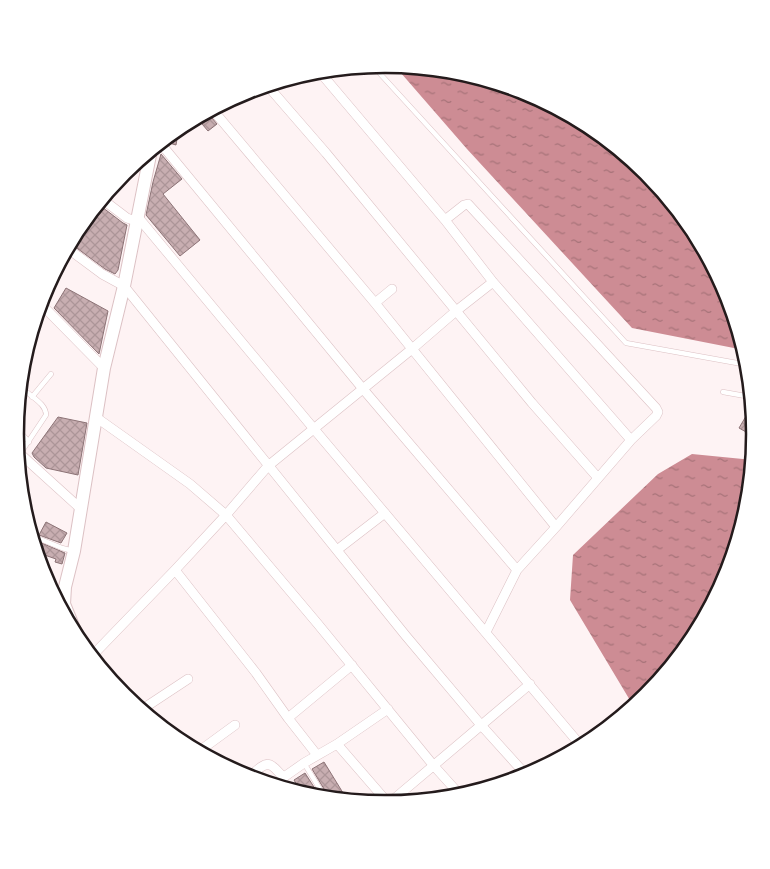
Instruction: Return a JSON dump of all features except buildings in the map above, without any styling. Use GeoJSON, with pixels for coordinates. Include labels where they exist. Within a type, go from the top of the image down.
{"type":"FeatureCollection","features":[{"type":"Feature","properties":{"kind":"street"},"geometry":{"type":"LineString","coordinates":[[326,78],[445,220],[493,282],[630,440]]}},
{"type":"Feature","properties":{"kind":"street"},"geometry":{"type":"LineString","coordinates":[[272,91],[332,160],[532,404],[598,478]]}},
{"type":"Feature","properties":{"kind":"street"},"geometry":{"type":"LineString","coordinates":[[217,115],[412,349],[556,527]]}},
{"type":"Feature","properties":{"kind":"street"},"geometry":{"type":"LineString","coordinates":[[164,149],[516,570]]}},
{"type":"Feature","properties":{"kind":"street"},"geometry":{"type":"LineString","coordinates":[[64,600],[65,587],[74,552],[97,418],[104,368],[124,286],[149,162]]}},
{"type":"Feature","properties":{"kind":"street"},"geometry":{"type":"LineString","coordinates":[[107,204],[127,218],[137,219],[577,740]]}},
{"type":"Feature","properties":{"kind":"street"},"geometry":{"type":"LineString","coordinates":[[445,220],[468,204],[658,412],[630,440],[556,527],[516,570],[486,632]]}},
{"type":"Feature","properties":{"kind":"street"},"geometry":{"type":"LineString","coordinates":[[73,252],[102,274],[124,286],[406,636],[481,726],[521,769]]}},
{"type":"Feature","properties":{"kind":"street"},"geometry":{"type":"LineString","coordinates":[[97,652],[226,515],[268,466],[493,282]]}},
{"type":"Feature","properties":{"kind":"street"},"geometry":{"type":"LineString","coordinates":[[374,303],[392,289]]}},
{"type":"Feature","properties":{"kind":"street"},"geometry":{"type":"LineString","coordinates":[[46,309],[104,368]]}},
{"type":"Feature","properties":{"kind":"street"},"geometry":{"type":"LineString","coordinates":[[97,418],[190,484],[226,515],[434,766],[455,789]]}},
{"type":"Feature","properties":{"kind":"street"},"geometry":{"type":"LineString","coordinates":[[25,457],[81,508]]}},
{"type":"Feature","properties":{"kind":"street"},"geometry":{"type":"LineString","coordinates":[[337,550],[385,513]]}},
{"type":"Feature","properties":{"kind":"street"},"geometry":{"type":"LineString","coordinates":[[175,570],[256,673],[317,755]]}},
{"type":"Feature","properties":{"kind":"street"},"geometry":{"type":"LineString","coordinates":[[288,718],[352,666]]}},
{"type":"Feature","properties":{"kind":"street"},"geometry":{"type":"LineString","coordinates":[[147,706],[188,679]]}},
{"type":"Feature","properties":{"kind":"street"},"geometry":{"type":"LineString","coordinates":[[398,795],[530,684]]}},
{"type":"Feature","properties":{"kind":"street"},"geometry":{"type":"LineString","coordinates":[[256,772],[268,764],[272,765],[284,777],[317,755],[338,744],[388,709]]}},
{"type":"Feature","properties":{"kind":"street"},"geometry":{"type":"LineString","coordinates":[[204,747],[235,725]]}},
{"type":"Feature","properties":{"kind":"street"},"geometry":{"type":"LineString","coordinates":[[338,744],[381,796]]}},
{"type":"Feature","properties":{"kind":"lane"},"geometry":{"type":"LineString","coordinates":[[380,73],[626,343],[739,363]]}},
{"type":"Feature","properties":{"kind":"lane"},"geometry":{"type":"LineString","coordinates":[[32,397],[51,374]]}},
{"type":"Feature","properties":{"kind":"lane"},"geometry":{"type":"LineString","coordinates":[[723,392],[744,396]]}},
{"type":"Feature","properties":{"kind":"lane"},"geometry":{"type":"LineString","coordinates":[[25,446],[46,415],[45,407],[26,393]]}},
{"type":"Feature","properties":{"kind":"lane"},"geometry":{"type":"LineString","coordinates":[[24,436],[29,442]]}},
{"type":"Feature","properties":{"kind":"lane"},"geometry":{"type":"LineString","coordinates":[[40,539],[74,552]]}},
{"type":"Feature","properties":{"kind":"lane"},"geometry":{"type":"LineString","coordinates":[[304,763],[320,790]]}},
{"type":"Feature","properties":{"kind":"water"},"geometry":{"type":"Polygon","coordinates":[[[402,74],[455,80],[501,92],[566,122],[605,148],[657,196],[685,234],[698,254],[719,296],[736,348],[632,328],[467,149],[402,74]]]}},
{"type":"Feature","properties":{"kind":"water"},"geometry":{"type":"Polygon","coordinates":[[[692,454],[745,459],[743,482],[734,528],[719,573],[709,594],[698,615],[672,654],[657,673],[630,700],[570,600],[573,555],[658,474],[692,454]]]}}]}
